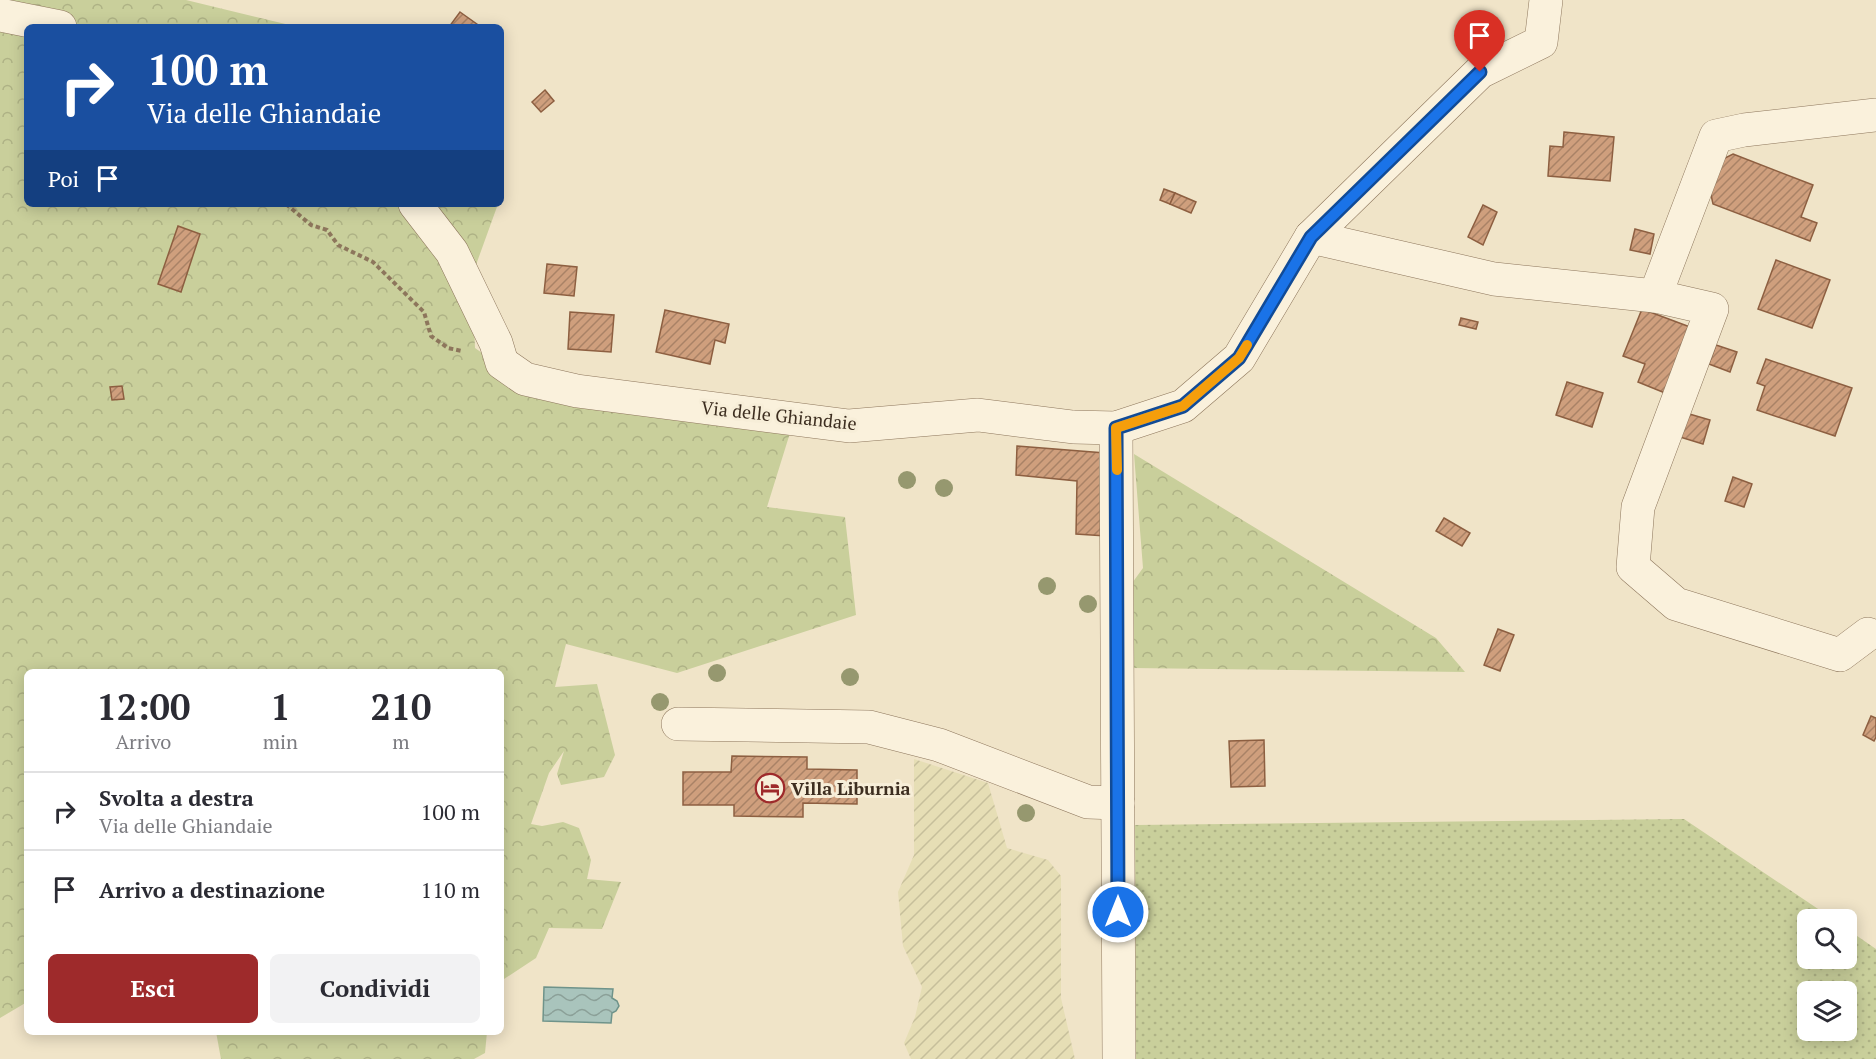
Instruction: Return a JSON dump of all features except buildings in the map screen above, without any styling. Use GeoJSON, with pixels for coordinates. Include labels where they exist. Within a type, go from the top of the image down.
{"type":"FeatureCollection","features":[{"type":"Feature","properties":{"kind":"street","name":"Via delle Ghiandaie"},"geometry":{"type":"LineString","coordinates":[[417,207],[452,252],[496,344],[502,363],[525,379],[577,391],[849,426],[978,415],[1073,427],[1116,428],[1183,406],[1239,358],[1311,237],[1480,72],[1541,42],[1546,0]]}},
{"type":"Feature","properties":{"kind":"street"},"geometry":{"type":"LineString","coordinates":[[0,15],[45,24]]}},
{"type":"Feature","properties":{"kind":"street"},"geometry":{"type":"LineString","coordinates":[[1655,296],[1716,136],[1744,130],[1876,115]]}},
{"type":"Feature","properties":{"kind":"street"},"geometry":{"type":"LineString","coordinates":[[1311,237],[1494,279],[1655,296],[1712,309],[1638,507],[1633,567],[1676,604],[1840,655],[1868,634]]}},
{"type":"Feature","properties":{"kind":"street"},"geometry":{"type":"LineString","coordinates":[[1116,428],[1130,757],[1118,803],[1119,1059]]}},
{"type":"Feature","properties":{"kind":"street"},"geometry":{"type":"LineString","coordinates":[[678,724],[869,727],[939,745],[1088,802],[1118,803]]}},
{"type":"Feature","properties":{"kind":"path"},"geometry":{"type":"LineString","coordinates":[[289,207],[310,225],[327,230],[338,245],[373,262],[424,312],[431,336],[448,348],[467,352]]}},
{"type":"Feature","properties":{"kind":"shaded area"},"geometry":{"type":"Polygon","coordinates":[[[914,759],[988,783],[1007,848],[1048,860],[1061,876],[1061,998],[1075,1059],[911,1059],[904,1043],[915,1017],[922,987],[903,946],[898,892],[914,855],[914,759]]]}},
{"type":"Feature","properties":{"kind":"green space"},"geometry":{"type":"Polygon","coordinates":[[[0,0],[186,0],[286,24],[24,24],[24,207],[497,207],[472,276],[475,348],[528,385],[790,433],[767,507],[845,517],[856,615],[677,673],[566,644],[555,687],[597,684],[615,755],[604,777],[561,785],[557,774],[564,751],[549,773],[531,824],[542,826],[563,822],[579,828],[591,860],[587,879],[621,882],[602,929],[549,928],[536,958],[504,979],[504,669],[24,669],[24,1004],[0,1018],[0,0]]]}},
{"type":"Feature","properties":{"kind":"green space"},"geometry":{"type":"Polygon","coordinates":[[[1134,454],[1436,638],[1465,672],[1132,668],[1127,590],[1143,568],[1134,454]]]}},
{"type":"Feature","properties":{"kind":"green space"},"geometry":{"type":"Polygon","coordinates":[[[1684,819],[1818,909],[1797,909],[1797,969],[1857,969],[1857,936],[1876,949],[1876,1059],[1136,1059],[1135,825],[1684,819]]]}},
{"type":"Feature","properties":{"kind":"green space"},"geometry":{"type":"Polygon","coordinates":[[[217,1035],[487,1035],[485,1053],[474,1059],[221,1059],[217,1035]]]}},
{"type":"Feature","properties":{"kind":"water"},"geometry":{"type":"Polygon","coordinates":[[[544,987],[613,989],[612,998],[619,1006],[612,1013],[611,1023],[543,1021],[544,987]]]}},
{"type":"Feature","properties":{"kind":"slow traffic"},"geometry":{"type":"LineString","coordinates":[[1117,470],[1116,428],[1183,406],[1239,358],[1247,345]]}},
{"type":"Feature","properties":{"kind":"place","name":"Villa Liburnia"},"geometry":{"type":"Point","coordinates":[770,788]}},
{"type":"Feature","properties":{"kind":"route"},"geometry":{"type":"LineString","coordinates":[[1118,912],[1116,428],[1183,406],[1239,358],[1311,237],[1480,72]]}}]}
